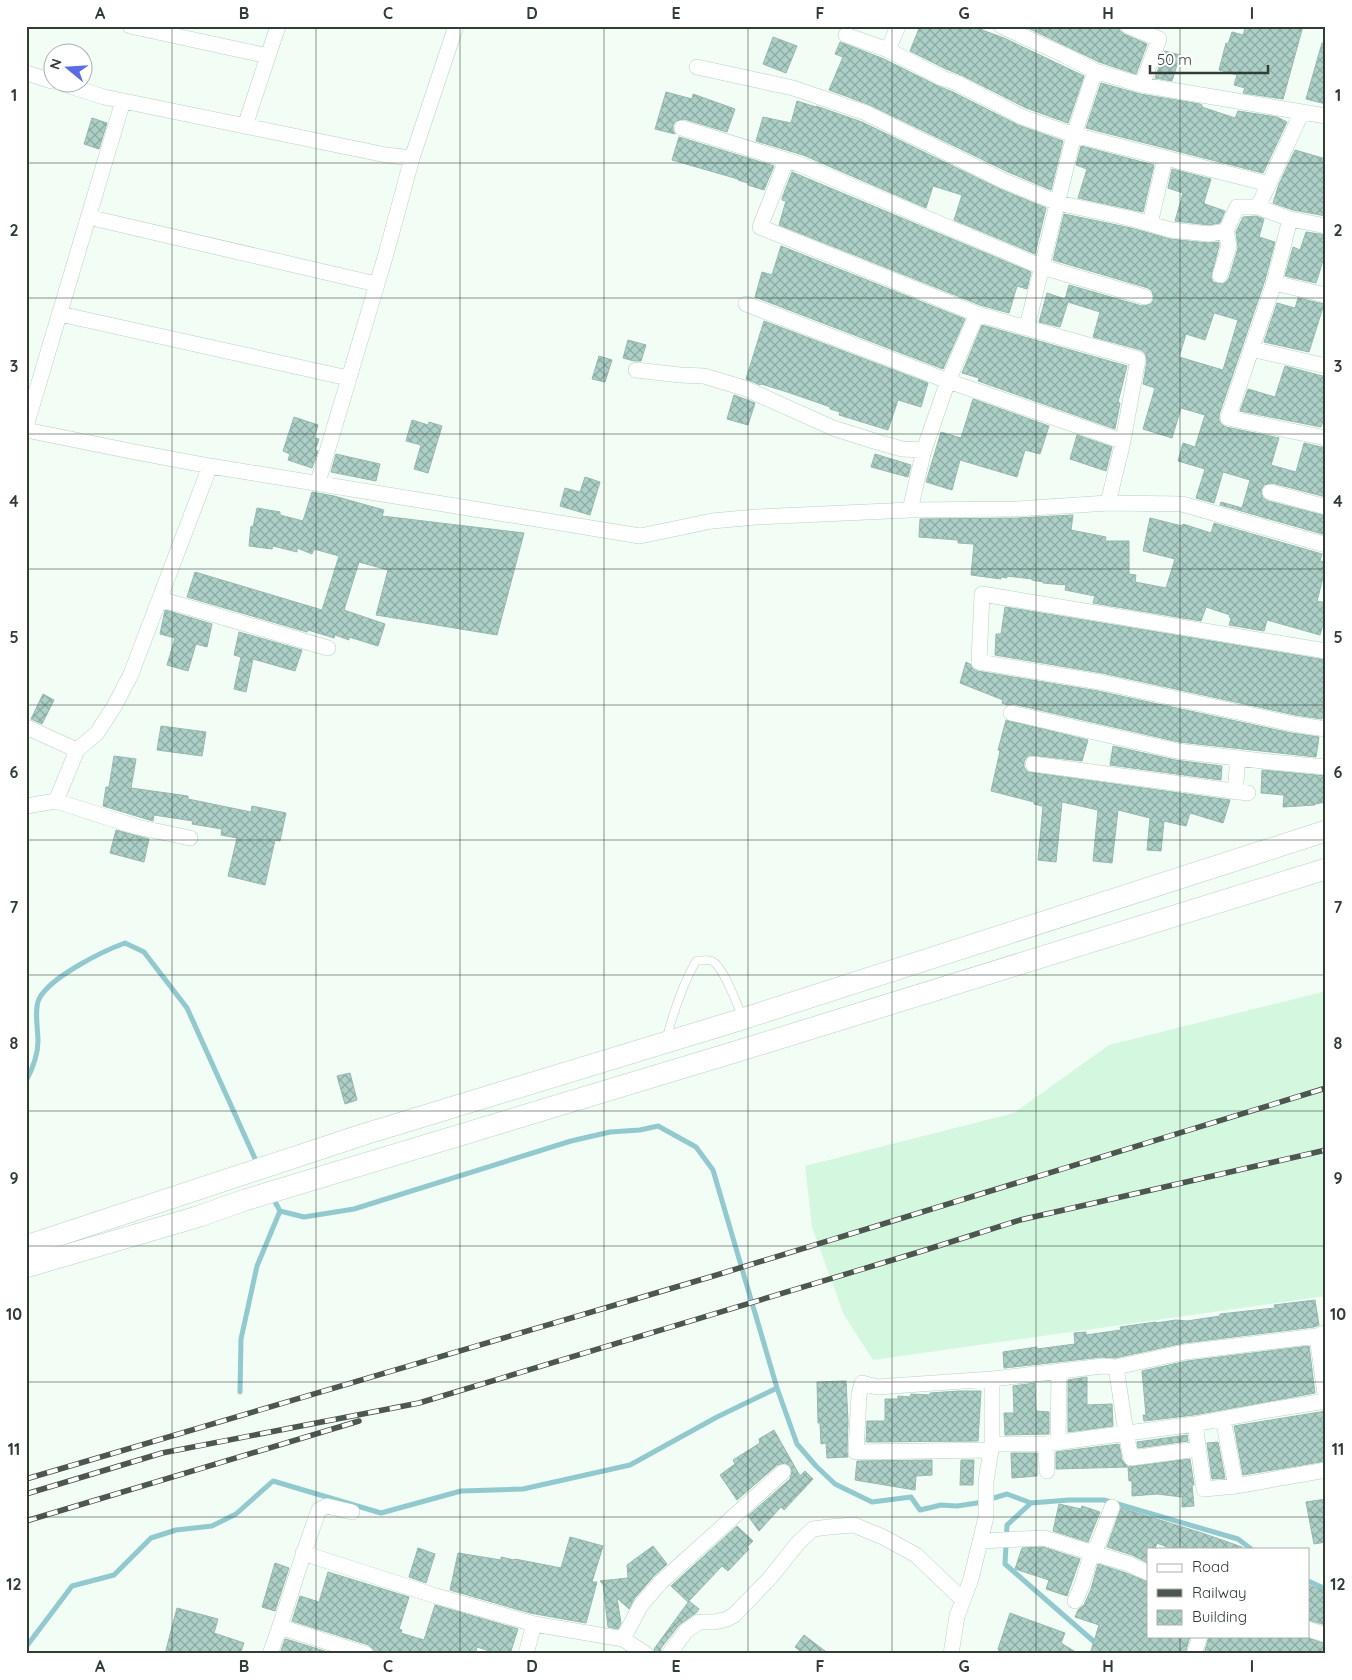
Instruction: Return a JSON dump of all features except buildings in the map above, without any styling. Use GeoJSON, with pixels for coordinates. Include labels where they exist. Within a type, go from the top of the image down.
{"type":"FeatureCollection","features":[{"type":"Feature","properties":{"kind":"street"},"geometry":{"type":"LineString","coordinates":[[130,26],[268,56]]}},
{"type":"Feature","properties":{"kind":"street"},"geometry":{"type":"LineString","coordinates":[[245,126],[278,26]]}},
{"type":"Feature","properties":{"kind":"street"},"geometry":{"type":"LineString","coordinates":[[318,482],[386,254],[412,158],[456,26]]}},
{"type":"Feature","properties":{"kind":"street"},"geometry":{"type":"LineString","coordinates":[[888,50],[898,26]]}},
{"type":"Feature","properties":{"kind":"street"},"geometry":{"type":"LineString","coordinates":[[1001,26],[1064,54],[1095,71],[1142,85],[1326,116]]}},
{"type":"Feature","properties":{"kind":"street"},"geometry":{"type":"LineString","coordinates":[[1128,26],[1162,33],[1142,85]]}},
{"type":"Feature","properties":{"kind":"street"},"geometry":{"type":"LineString","coordinates":[[846,35],[888,50],[1022,118],[1074,135],[1269,184]]}},
{"type":"Feature","properties":{"kind":"street"},"geometry":{"type":"LineString","coordinates":[[697,67],[794,88],[866,113],[1004,181],[1058,203],[1171,230],[1209,234],[1226,231]]}},
{"type":"Feature","properties":{"kind":"street"},"geometry":{"type":"LineString","coordinates":[[1027,327],[1074,135],[1095,71]]}},
{"type":"Feature","properties":{"kind":"street"},"geometry":{"type":"LineString","coordinates":[[26,73],[42,78]]}},
{"type":"Feature","properties":{"kind":"street"},"geometry":{"type":"LineString","coordinates":[[91,92],[123,101],[386,155],[412,158]]}},
{"type":"Feature","properties":{"kind":"street"},"geometry":{"type":"LineString","coordinates":[[26,426],[123,101]]}},
{"type":"Feature","properties":{"kind":"street"},"geometry":{"type":"LineString","coordinates":[[1258,208],[1302,112]]}},
{"type":"Feature","properties":{"kind":"street"},"geometry":{"type":"LineString","coordinates":[[682,128],[798,164],[1042,267],[1145,297]]}},
{"type":"Feature","properties":{"kind":"street"},"geometry":{"type":"LineString","coordinates":[[1150,224],[1165,158]]}},
{"type":"Feature","properties":{"kind":"street"},"geometry":{"type":"LineString","coordinates":[[786,161],[760,227],[977,314],[1138,359],[1108,503]]}},
{"type":"Feature","properties":{"kind":"street"},"geometry":{"type":"LineString","coordinates":[[1220,275],[1229,246],[1226,231],[1237,207],[1258,208],[1290,219],[1326,226]]}},
{"type":"Feature","properties":{"kind":"street"},"geometry":{"type":"LineString","coordinates":[[88,217],[376,284]]}},
{"type":"Feature","properties":{"kind":"street"},"geometry":{"type":"LineString","coordinates":[[1290,219],[1274,283],[1228,418],[1326,438]]}},
{"type":"Feature","properties":{"kind":"street"},"geometry":{"type":"LineString","coordinates":[[1274,283],[1326,295]]}},
{"type":"Feature","properties":{"kind":"street"},"geometry":{"type":"LineString","coordinates":[[746,304],[948,381],[1122,441]]}},
{"type":"Feature","properties":{"kind":"street"},"geometry":{"type":"LineString","coordinates":[[60,314],[348,378]]}},
{"type":"Feature","properties":{"kind":"street"},"geometry":{"type":"LineString","coordinates":[[910,510],[924,450],[948,381],[977,314]]}},
{"type":"Feature","properties":{"kind":"street"},"geometry":{"type":"LineString","coordinates":[[1251,349],[1326,366]]}},
{"type":"Feature","properties":{"kind":"street"},"geometry":{"type":"LineString","coordinates":[[636,370],[704,376],[744,388],[833,428],[893,446],[924,450]]}},
{"type":"Feature","properties":{"kind":"street"},"geometry":{"type":"LineString","coordinates":[[26,430],[210,466],[318,482],[640,536],[720,520],[756,517],[910,510],[1018,509],[1108,503],[1182,504],[1326,545]]}},
{"type":"Feature","properties":{"kind":"street"},"geometry":{"type":"LineString","coordinates":[[56,802],[77,750],[97,733],[131,674],[210,466]]}},
{"type":"Feature","properties":{"kind":"street"},"geometry":{"type":"LineString","coordinates":[[1270,492],[1326,507]]}},
{"type":"Feature","properties":{"kind":"street"},"geometry":{"type":"LineString","coordinates":[[1326,651],[982,594],[979,662],[1100,682],[1292,724],[1326,729]]}},
{"type":"Feature","properties":{"kind":"street"},"geometry":{"type":"LineString","coordinates":[[160,599],[328,648]]}},
{"type":"Feature","properties":{"kind":"street"},"geometry":{"type":"LineString","coordinates":[[1011,713],[1177,750],[1326,767]]}},
{"type":"Feature","properties":{"kind":"street"},"geometry":{"type":"LineString","coordinates":[[26,727],[77,750]]}},
{"type":"Feature","properties":{"kind":"street"},"geometry":{"type":"LineString","coordinates":[[1033,764],[1242,792],[1238,758]]}},
{"type":"Feature","properties":{"kind":"street"},"geometry":{"type":"LineString","coordinates":[[27,806],[56,802],[137,827],[190,838]]}},
{"type":"Feature","properties":{"kind":"street"},"geometry":{"type":"LineString","coordinates":[[26,1246],[365,1134],[743,1018],[1326,831]]}},
{"type":"Feature","properties":{"kind":"street"},"geometry":{"type":"LineString","coordinates":[[26,1267],[200,1216],[245,1200],[1326,869]]}},
{"type":"Feature","properties":{"kind":"street"},"geometry":{"type":"LineString","coordinates":[[1322,1334],[1326,1401],[1195,1424],[1052,1443],[856,1452],[859,1395],[862,1383],[877,1387],[992,1379],[1103,1366],[1116,1367],[1185,1352],[1322,1334]]}},
{"type":"Feature","properties":{"kind":"street"},"geometry":{"type":"LineString","coordinates":[[1116,1367],[1131,1458],[1198,1449]]}},
{"type":"Feature","properties":{"kind":"street"},"geometry":{"type":"LineString","coordinates":[[1047,1471],[1052,1443],[1059,1371]]}},
{"type":"Feature","properties":{"kind":"street"},"geometry":{"type":"LineString","coordinates":[[951,1654],[957,1616],[971,1579],[986,1517],[986,1481],[991,1447],[992,1379]]}},
{"type":"Feature","properties":{"kind":"street"},"geometry":{"type":"LineString","coordinates":[[1222,1419],[1236,1486]]}},
{"type":"Feature","properties":{"kind":"street"},"geometry":{"type":"LineString","coordinates":[[1195,1424],[1204,1489],[1236,1486],[1326,1470]]}},
{"type":"Feature","properties":{"kind":"street"},"geometry":{"type":"LineString","coordinates":[[622,1639],[641,1605],[661,1582],[783,1472]]}},
{"type":"Feature","properties":{"kind":"street"},"geometry":{"type":"LineString","coordinates":[[270,1654],[303,1554],[320,1510],[327,1506],[352,1512]]}},
{"type":"Feature","properties":{"kind":"street"},"geometry":{"type":"LineString","coordinates":[[1075,1601],[1082,1586],[1092,1552],[1099,1542],[1112,1507]]}},
{"type":"Feature","properties":{"kind":"street"},"geometry":{"type":"LineString","coordinates":[[669,1654],[686,1631],[699,1622],[715,1622],[734,1615],[770,1578],[798,1543],[813,1529],[854,1525],[883,1537],[916,1555],[963,1600]]}},
{"type":"Feature","properties":{"kind":"street"},"geometry":{"type":"LineString","coordinates":[[980,1541],[1044,1538],[1129,1564],[1147,1573]]}},
{"type":"Feature","properties":{"kind":"street"},"geometry":{"type":"LineString","coordinates":[[303,1554],[436,1596],[534,1624],[622,1639],[646,1654]]}},
{"type":"Feature","properties":{"kind":"street"},"geometry":{"type":"LineString","coordinates":[[526,1654],[534,1624]]}},
{"type":"Feature","properties":{"kind":"street"},"geometry":{"type":"LineString","coordinates":[[280,1627],[366,1654]]}},
{"type":"Feature","properties":{"kind":"street"},"geometry":{"type":"LineString","coordinates":[[1310,1630],[1326,1635]]}},
{"type":"Feature","properties":{"kind":"street"},"geometry":{"type":"LineString","coordinates":[[1194,1654],[1199,1638]]}},
{"type":"Feature","properties":{"kind":"lane"},"geometry":{"type":"LineString","coordinates":[[666,1042],[690,972],[696,962],[703,960],[712,962],[721,971],[743,1018]]}},
{"type":"Feature","properties":{"kind":"shaded area"},"geometry":{"type":"Polygon","coordinates":[[[1326,991],[1326,1296],[873,1360],[844,1315],[812,1227],[805,1166],[1014,1113],[1109,1045],[1326,991]]]}},
{"type":"Feature","properties":{"kind":"waterway"},"geometry":{"type":"LineString","coordinates":[[26,1081],[33,1067],[38,1046],[37,1008],[39,999],[54,982],[65,974],[104,952],[125,943],[144,952],[187,1008],[257,1163]]}},
{"type":"Feature","properties":{"kind":"waterway"},"geometry":{"type":"LineString","coordinates":[[272,1196],[280,1211],[304,1217],[354,1209],[571,1141],[610,1132],[640,1130],[658,1126],[696,1147],[713,1170],[777,1388],[797,1444],[835,1484],[872,1502],[911,1497],[920,1510],[941,1505],[957,1506],[977,1503],[1007,1494],[1031,1503],[1104,1500],[1238,1539],[1250,1548]]}},
{"type":"Feature","properties":{"kind":"waterway"},"geometry":{"type":"LineString","coordinates":[[240,1392],[241,1339],[257,1266],[280,1211]]}},
{"type":"Feature","properties":{"kind":"waterway"},"geometry":{"type":"LineString","coordinates":[[26,1647],[72,1586],[114,1575],[151,1538],[176,1530],[212,1526],[236,1514],[273,1481],[381,1513],[461,1491],[523,1489],[630,1465],[717,1417],[777,1388]]}},
{"type":"Feature","properties":{"kind":"waterway"},"geometry":{"type":"LineString","coordinates":[[1031,1503],[1007,1525],[1005,1564],[1099,1646]]}},
{"type":"Feature","properties":{"kind":"waterway"},"geometry":{"type":"LineString","coordinates":[[1310,1582],[1326,1589]]}},
{"type":"Feature","properties":{"kind":"railway"},"geometry":{"type":"LineString","coordinates":[[26,1479],[710,1277],[1326,1088]]}},
{"type":"Feature","properties":{"kind":"railway"},"geometry":{"type":"LineString","coordinates":[[26,1494],[162,1453],[419,1403],[1020,1220],[1326,1150]]}},
{"type":"Feature","properties":{"kind":"railway"},"geometry":{"type":"LineString","coordinates":[[26,1521],[359,1421]]}}]}
